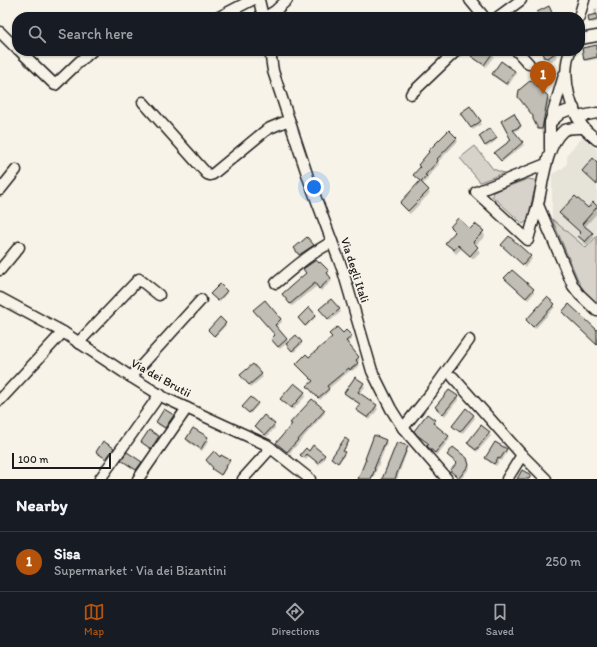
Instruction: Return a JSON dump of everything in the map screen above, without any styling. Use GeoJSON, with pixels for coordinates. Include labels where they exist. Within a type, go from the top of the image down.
{"type":"FeatureCollection","features":[{"type":"Feature","properties":{"kind":"street"},"geometry":{"type":"LineString","coordinates":[[229,12],[252,0]]}},
{"type":"Feature","properties":{"kind":"street"},"geometry":{"type":"LineString","coordinates":[[259,0],[263,12]]}},
{"type":"Feature","properties":{"kind":"street"},"geometry":{"type":"LineString","coordinates":[[272,12],[287,0]]}},
{"type":"Feature","properties":{"kind":"street"},"geometry":{"type":"LineString","coordinates":[[470,0],[480,12]]}},
{"type":"Feature","properties":{"kind":"street"},"geometry":{"type":"LineString","coordinates":[[505,12],[521,0]]}},
{"type":"Feature","properties":{"kind":"street"},"geometry":{"type":"LineString","coordinates":[[580,12],[582,1]]}},
{"type":"Feature","properties":{"kind":"street"},"geometry":{"type":"LineString","coordinates":[[0,32],[12,43]]}},
{"type":"Feature","properties":{"kind":"street"},"geometry":{"type":"LineString","coordinates":[[585,38],[597,36]]}},
{"type":"Feature","properties":{"kind":"street"},"geometry":{"type":"LineString","coordinates":[[25,56],[55,85],[86,56]]}},
{"type":"Feature","properties":{"kind":"street","name":"Via degli Itali"},"geometry":{"type":"LineString","coordinates":[[271,56],[273,71],[309,180],[343,271],[372,371],[391,409],[403,428],[447,479]]}},
{"type":"Feature","properties":{"kind":"street"},"geometry":{"type":"LineString","coordinates":[[411,94],[451,56]]}},
{"type":"Feature","properties":{"kind":"street"},"geometry":{"type":"LineString","coordinates":[[521,56],[529,64]]}},
{"type":"Feature","properties":{"kind":"street"},"geometry":{"type":"LineString","coordinates":[[550,153],[550,123],[569,56]]}},
{"type":"Feature","properties":{"kind":"street"},"geometry":{"type":"LineString","coordinates":[[567,63],[567,85],[575,112],[584,128],[597,140]]}},
{"type":"Feature","properties":{"kind":"street"},"geometry":{"type":"LineString","coordinates":[[143,102],[207,174],[210,175],[265,131],[289,120]]}},
{"type":"Feature","properties":{"kind":"street"},"geometry":{"type":"LineString","coordinates":[[546,164],[476,192],[528,240],[550,153],[557,139],[575,112]]}},
{"type":"Feature","properties":{"kind":"street"},"geometry":{"type":"LineString","coordinates":[[550,123],[561,113],[597,113]]}},
{"type":"Feature","properties":{"kind":"street"},"geometry":{"type":"LineString","coordinates":[[564,130],[584,128]]}},
{"type":"Feature","properties":{"kind":"street"},"geometry":{"type":"LineString","coordinates":[[0,190],[16,170]]}},
{"type":"Feature","properties":{"kind":"street"},"geometry":{"type":"LineString","coordinates":[[538,205],[573,286],[597,311]]}},
{"type":"Feature","properties":{"kind":"street"},"geometry":{"type":"LineString","coordinates":[[276,283],[298,264],[332,242]]}},
{"type":"Feature","properties":{"kind":"street"},"geometry":{"type":"LineString","coordinates":[[0,270],[19,247]]}},
{"type":"Feature","properties":{"kind":"street"},"geometry":{"type":"LineString","coordinates":[[78,343],[139,279],[159,295]]}},
{"type":"Feature","properties":{"kind":"street","name":"Via dei Brutii"},"geometry":{"type":"LineString","coordinates":[[0,298],[63,332],[131,377],[160,394],[267,445],[310,479]]}},
{"type":"Feature","properties":{"kind":"street"},"geometry":{"type":"LineString","coordinates":[[131,377],[201,300]]}},
{"type":"Feature","properties":{"kind":"street"},"geometry":{"type":"LineString","coordinates":[[0,400],[63,332]]}},
{"type":"Feature","properties":{"kind":"street"},"geometry":{"type":"LineString","coordinates":[[403,428],[431,393],[469,340]]}},
{"type":"Feature","properties":{"kind":"street"},"geometry":{"type":"LineString","coordinates":[[453,377],[522,455],[546,479]]}},
{"type":"Feature","properties":{"kind":"street"},"geometry":{"type":"LineString","coordinates":[[100,479],[160,394]]}},
{"type":"Feature","properties":{"kind":"street"},"geometry":{"type":"LineString","coordinates":[[138,479],[187,408]]}},
{"type":"Feature","properties":{"kind":"street"},"geometry":{"type":"LineString","coordinates":[[243,479],[271,448]]}},
{"type":"Feature","properties":{"kind":"street"},"geometry":{"type":"LineString","coordinates":[[507,479],[522,455]]}},
{"type":"Feature","properties":{"kind":"shaded area"},"geometry":{"type":"Polygon","coordinates":[[[583,137],[597,150],[597,236],[586,248],[552,219],[552,174],[563,168],[567,163],[567,154],[583,137]]]}},
{"type":"Feature","properties":{"kind":"shaded area"},"geometry":{"type":"Polygon","coordinates":[[[475,146],[493,169],[504,173],[480,182],[460,158],[475,146]]]}},
{"type":"Feature","properties":{"kind":"shaded area"},"geometry":{"type":"Polygon","coordinates":[[[528,179],[534,180],[536,184],[527,221],[523,224],[492,196],[493,192],[528,179]]]}},
{"type":"Feature","properties":{"kind":"shaded area"},"geometry":{"type":"Polygon","coordinates":[[[552,219],[586,248],[597,236],[597,303],[582,289],[552,219]]]}},
{"type":"Feature","properties":{"kind":"building"},"geometry":{"type":"Polygon","coordinates":[[[549,6],[552,12],[537,12],[549,6]]]}},
{"type":"Feature","properties":{"kind":"building"},"geometry":{"type":"Polygon","coordinates":[[[597,14],[597,20],[589,22],[588,16],[597,14]]]}},
{"type":"Feature","properties":{"kind":"building"},"geometry":{"type":"Polygon","coordinates":[[[597,45],[597,57],[584,60],[585,47],[597,45]]]}},
{"type":"Feature","properties":{"kind":"building"},"geometry":{"type":"Polygon","coordinates":[[[471,56],[490,56],[484,65],[471,56]]]}},
{"type":"Feature","properties":{"kind":"building"},"geometry":{"type":"Polygon","coordinates":[[[543,56],[551,56],[548,58],[543,56]]]}},
{"type":"Feature","properties":{"kind":"building"},"geometry":{"type":"Polygon","coordinates":[[[501,61],[515,71],[506,84],[492,74],[501,61]]]}},
{"type":"Feature","properties":{"kind":"building"},"geometry":{"type":"Polygon","coordinates":[[[531,80],[548,96],[542,129],[538,129],[533,116],[518,97],[519,90],[531,80]]]}},
{"type":"Feature","properties":{"kind":"building"},"geometry":{"type":"Polygon","coordinates":[[[470,106],[481,121],[471,128],[460,113],[470,106]]]}},
{"type":"Feature","properties":{"kind":"building"},"geometry":{"type":"Polygon","coordinates":[[[514,113],[521,126],[513,130],[523,142],[501,161],[494,153],[511,140],[501,121],[514,113]]]}},
{"type":"Feature","properties":{"kind":"building"},"geometry":{"type":"Polygon","coordinates":[[[490,128],[497,138],[485,146],[479,136],[490,128]]]}},
{"type":"Feature","properties":{"kind":"building"},"geometry":{"type":"Polygon","coordinates":[[[449,130],[457,138],[437,159],[438,161],[425,175],[427,176],[421,182],[429,190],[408,211],[400,203],[420,181],[413,175],[420,167],[418,165],[429,152],[428,151],[449,130]]]}},
{"type":"Feature","properties":{"kind":"building"},"geometry":{"type":"Polygon","coordinates":[[[593,158],[597,162],[597,185],[582,171],[593,158]]]}},
{"type":"Feature","properties":{"kind":"building"},"geometry":{"type":"Polygon","coordinates":[[[575,196],[588,208],[593,202],[597,206],[582,224],[593,233],[585,242],[578,236],[581,233],[559,213],[575,196]]]}},
{"type":"Feature","properties":{"kind":"building"},"geometry":{"type":"Polygon","coordinates":[[[458,218],[470,229],[475,224],[484,231],[473,242],[478,247],[470,256],[458,245],[454,250],[445,243],[455,232],[450,227],[458,218]]]}},
{"type":"Feature","properties":{"kind":"building"},"geometry":{"type":"Polygon","coordinates":[[[509,236],[531,256],[523,265],[501,245],[509,236]]]}},
{"type":"Feature","properties":{"kind":"building"},"geometry":{"type":"Polygon","coordinates":[[[307,237],[314,245],[299,255],[294,248],[307,237]]]}},
{"type":"Feature","properties":{"kind":"building"},"geometry":{"type":"Polygon","coordinates":[[[316,260],[329,271],[327,273],[331,278],[319,289],[315,283],[290,304],[282,294],[306,273],[303,269],[316,260]]]}},
{"type":"Feature","properties":{"kind":"building"},"geometry":{"type":"Polygon","coordinates":[[[512,270],[534,289],[526,298],[504,278],[512,270]]]}},
{"type":"Feature","properties":{"kind":"building"},"geometry":{"type":"Polygon","coordinates":[[[220,284],[227,291],[218,301],[210,294],[220,284]]]}},
{"type":"Feature","properties":{"kind":"building"},"geometry":{"type":"Polygon","coordinates":[[[547,297],[555,304],[533,327],[526,320],[547,297]]]}},
{"type":"Feature","properties":{"kind":"building"},"geometry":{"type":"Polygon","coordinates":[[[331,299],[340,309],[328,319],[319,309],[331,299]]]}},
{"type":"Feature","properties":{"kind":"building"},"geometry":{"type":"Polygon","coordinates":[[[265,300],[281,319],[275,325],[287,339],[278,347],[271,339],[275,335],[253,310],[265,300]]]}},
{"type":"Feature","properties":{"kind":"building"},"geometry":{"type":"Polygon","coordinates":[[[569,304],[597,330],[597,345],[562,312],[569,304]]]}},
{"type":"Feature","properties":{"kind":"building"},"geometry":{"type":"Polygon","coordinates":[[[309,307],[316,315],[305,326],[298,318],[309,307]]]}},
{"type":"Feature","properties":{"kind":"building"},"geometry":{"type":"Polygon","coordinates":[[[220,317],[226,323],[214,336],[208,330],[220,317]]]}},
{"type":"Feature","properties":{"kind":"building"},"geometry":{"type":"Polygon","coordinates":[[[337,327],[343,333],[346,330],[352,336],[346,341],[359,357],[356,360],[358,363],[350,370],[349,368],[327,386],[329,389],[318,398],[307,386],[313,381],[296,364],[306,354],[309,357],[332,337],[329,334],[337,327]]]}},
{"type":"Feature","properties":{"kind":"building"},"geometry":{"type":"Polygon","coordinates":[[[296,335],[302,342],[292,351],[286,344],[296,335]]]}},
{"type":"Feature","properties":{"kind":"building"},"geometry":{"type":"Polygon","coordinates":[[[253,364],[262,374],[249,385],[240,375],[253,364]]]}},
{"type":"Feature","properties":{"kind":"building"},"geometry":{"type":"Polygon","coordinates":[[[355,377],[364,383],[358,392],[377,405],[368,418],[356,410],[360,404],[344,393],[355,377]]]}},
{"type":"Feature","properties":{"kind":"building"},"geometry":{"type":"Polygon","coordinates":[[[294,383],[305,392],[291,408],[280,399],[294,383]]]}},
{"type":"Feature","properties":{"kind":"building"},"geometry":{"type":"Polygon","coordinates":[[[449,390],[458,396],[443,414],[435,407],[449,390]]]}},
{"type":"Feature","properties":{"kind":"building"},"geometry":{"type":"Polygon","coordinates":[[[251,397],[258,403],[249,413],[242,407],[251,397]]]}},
{"type":"Feature","properties":{"kind":"building"},"geometry":{"type":"Polygon","coordinates":[[[312,399],[325,410],[287,452],[276,443],[292,424],[290,423],[312,399]]]}},
{"type":"Feature","properties":{"kind":"building"},"geometry":{"type":"Polygon","coordinates":[[[466,408],[474,415],[460,432],[452,426],[466,408]]]}},
{"type":"Feature","properties":{"kind":"building"},"geometry":{"type":"Polygon","coordinates":[[[164,409],[174,415],[165,428],[156,422],[164,409]]]}},
{"type":"Feature","properties":{"kind":"building"},"geometry":{"type":"Polygon","coordinates":[[[427,414],[435,420],[433,423],[449,436],[435,453],[427,446],[429,444],[414,431],[427,414]]]}},
{"type":"Feature","properties":{"kind":"building"},"geometry":{"type":"Polygon","coordinates":[[[264,415],[275,424],[265,435],[255,426],[264,415]]]}},
{"type":"Feature","properties":{"kind":"building"},"geometry":{"type":"Polygon","coordinates":[[[481,425],[490,432],[476,450],[467,443],[481,425]]]}},
{"type":"Feature","properties":{"kind":"building"},"geometry":{"type":"Polygon","coordinates":[[[193,428],[208,437],[201,449],[186,439],[193,428]]]}},
{"type":"Feature","properties":{"kind":"building"},"geometry":{"type":"Polygon","coordinates":[[[149,430],[159,436],[151,449],[141,442],[149,430]]]}},
{"type":"Feature","properties":{"kind":"building"},"geometry":{"type":"Polygon","coordinates":[[[374,435],[386,440],[371,479],[358,479],[366,459],[374,435]]]}},
{"type":"Feature","properties":{"kind":"building"},"geometry":{"type":"Polygon","coordinates":[[[345,438],[349,441],[343,451],[345,452],[338,463],[331,458],[345,438]]]}},
{"type":"Feature","properties":{"kind":"building"},"geometry":{"type":"Polygon","coordinates":[[[103,441],[114,448],[106,459],[96,452],[103,441]]]}},
{"type":"Feature","properties":{"kind":"building"},"geometry":{"type":"Polygon","coordinates":[[[397,442],[408,446],[395,479],[382,479],[397,442]]]}},
{"type":"Feature","properties":{"kind":"building"},"geometry":{"type":"Polygon","coordinates":[[[495,442],[507,449],[500,459],[498,458],[494,464],[485,458],[495,442]]]}},
{"type":"Feature","properties":{"kind":"building"},"geometry":{"type":"Polygon","coordinates":[[[313,445],[325,455],[318,463],[307,454],[304,458],[300,455],[306,448],[309,451],[313,445]]]}},
{"type":"Feature","properties":{"kind":"building"},"geometry":{"type":"Polygon","coordinates":[[[453,447],[467,458],[469,465],[459,478],[450,471],[457,463],[447,455],[453,447]]]}},
{"type":"Feature","properties":{"kind":"building"},"geometry":{"type":"Polygon","coordinates":[[[214,451],[220,457],[221,455],[230,460],[221,475],[212,469],[213,468],[206,460],[214,451]]]}},
{"type":"Feature","properties":{"kind":"building"},"geometry":{"type":"Polygon","coordinates":[[[127,452],[142,462],[136,470],[121,460],[127,452]]]}},
{"type":"Feature","properties":{"kind":"building"},"geometry":{"type":"Polygon","coordinates":[[[522,470],[531,475],[529,479],[517,479],[522,470]]]}},
{"type":"Feature","properties":{"kind":"place","name":"Sisa"},"geometry":{"type":"Point","coordinates":[543,94]}}]}
